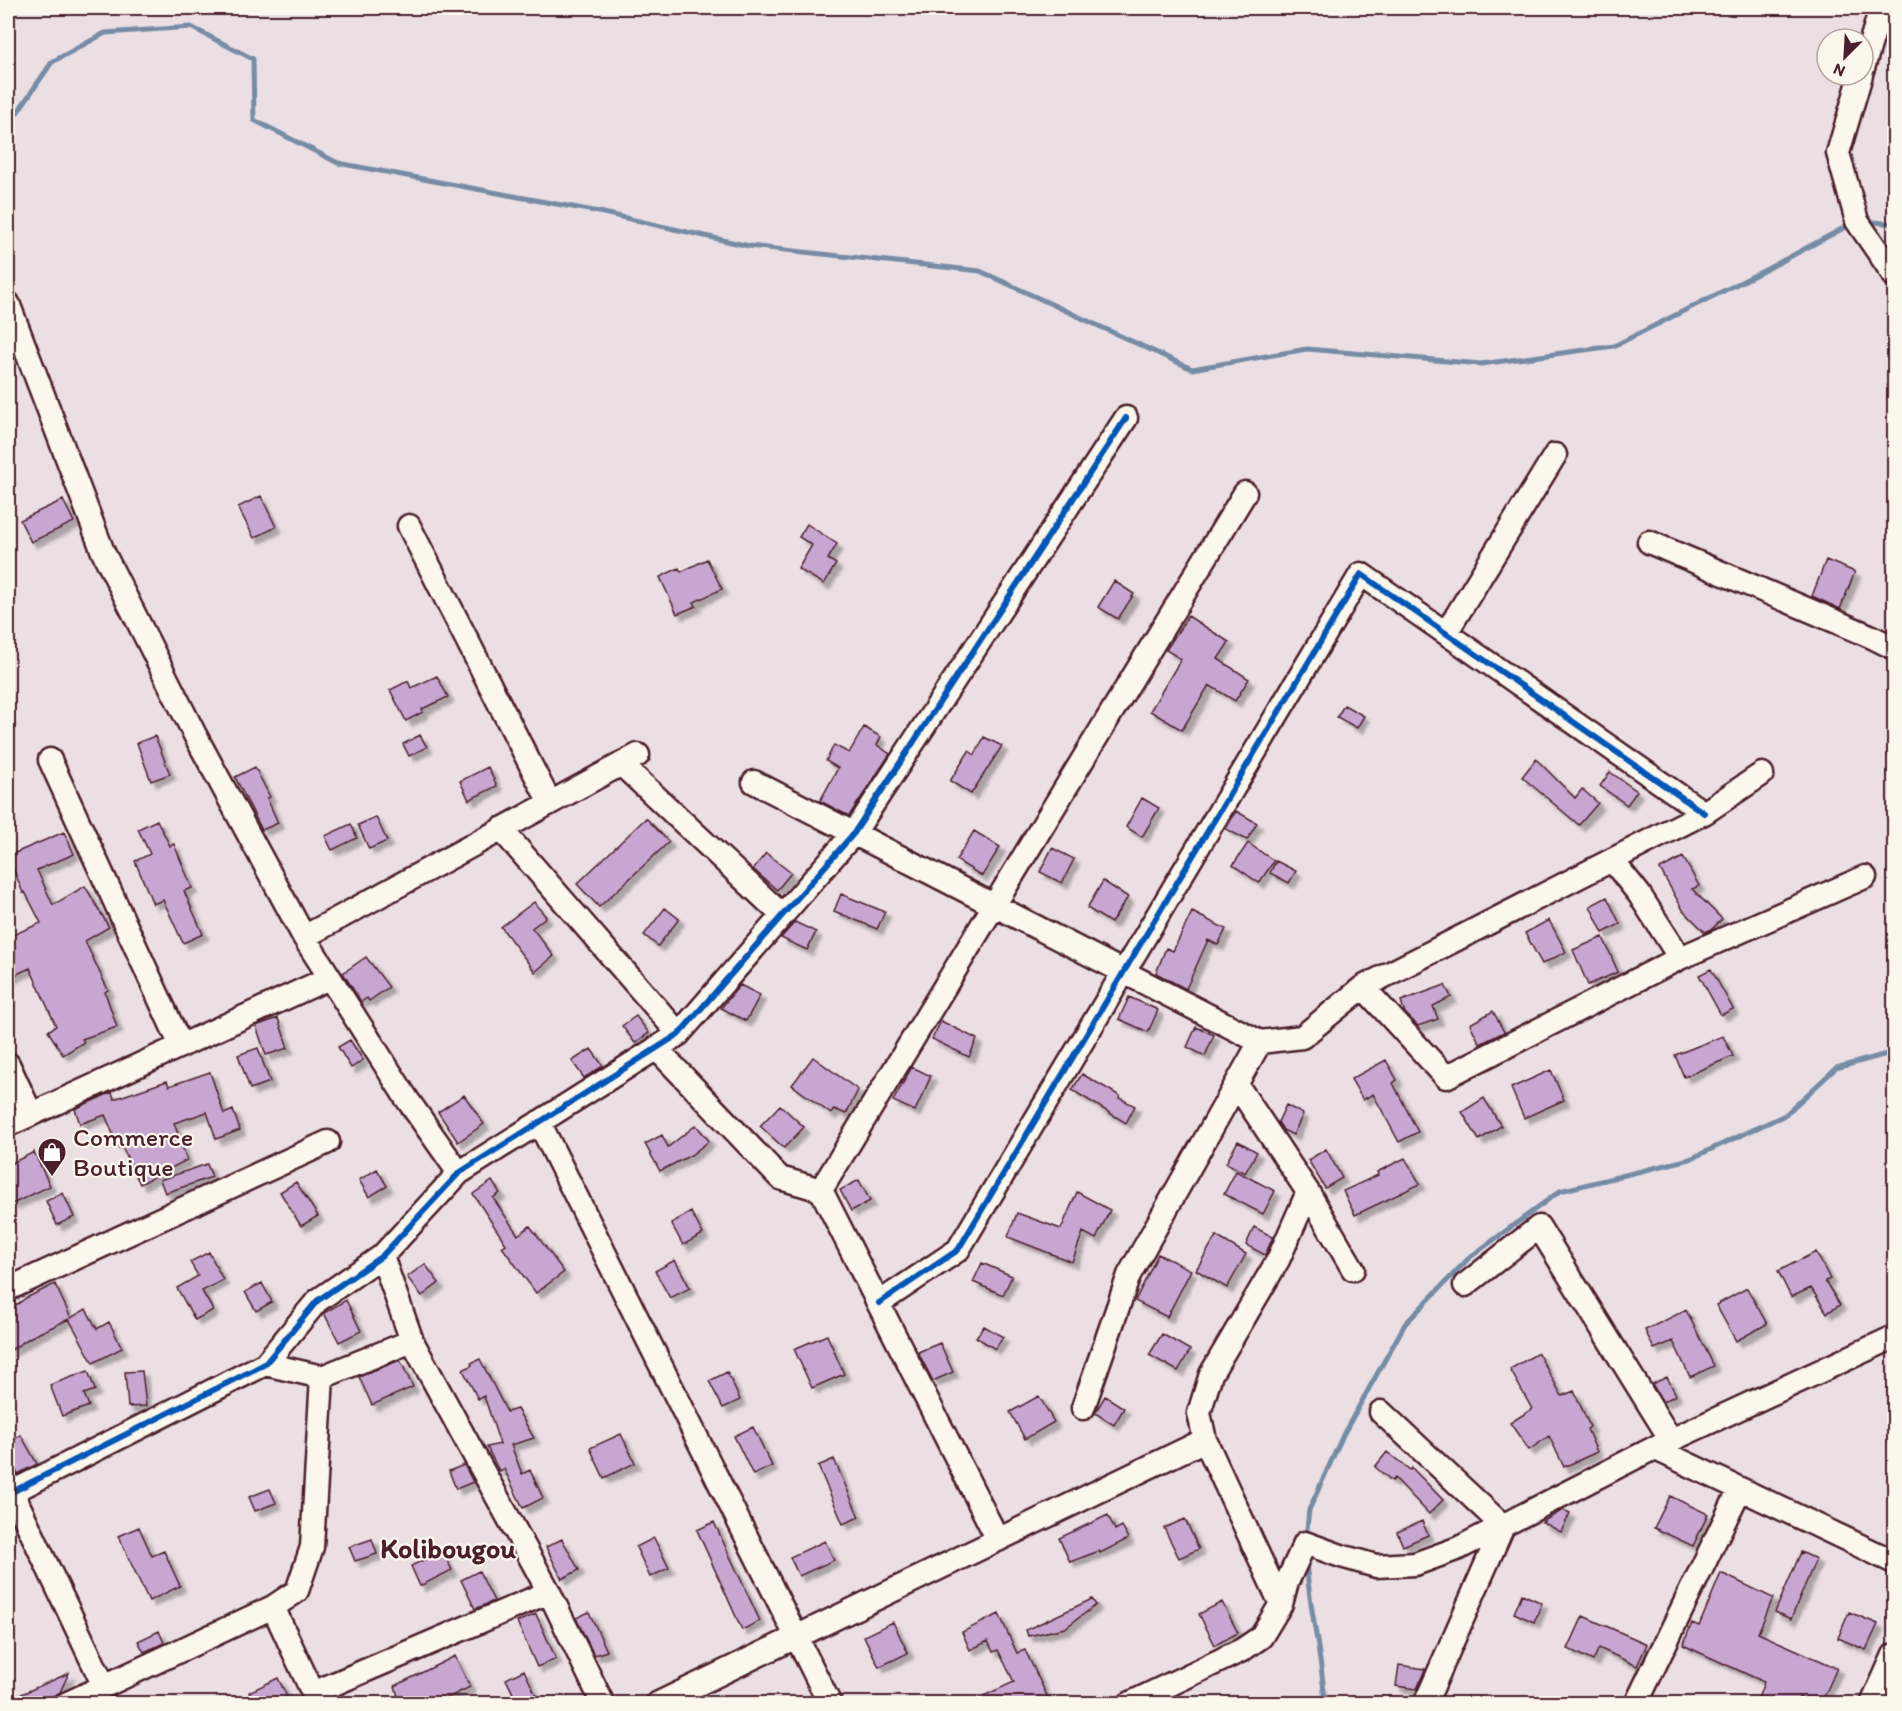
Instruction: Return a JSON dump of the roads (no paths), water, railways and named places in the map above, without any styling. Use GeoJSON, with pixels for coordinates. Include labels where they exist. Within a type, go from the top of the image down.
{"type":"FeatureCollection","features":[{"type":"Feature","properties":{"kind":"street"},"geometry":{"type":"LineString","coordinates":[[1875,28],[1881,8]]}},
{"type":"Feature","properties":{"kind":"street"},"geometry":{"type":"LineString","coordinates":[[1857,87],[1838,153],[1857,221],[1894,275]]}},
{"type":"Feature","properties":{"kind":"street"},"geometry":{"type":"LineString","coordinates":[[8,303],[103,552],[195,735],[304,937],[407,1099],[459,1173]]}},
{"type":"Feature","properties":{"kind":"street"},"geometry":{"type":"LineString","coordinates":[[104,1686],[9,1490],[265,1364],[317,1301],[382,1256],[459,1173],[679,1034],[854,834],[1126,418]]}},
{"type":"Feature","properties":{"kind":"street"},"geometry":{"type":"LineString","coordinates":[[1446,633],[1555,455]]}},
{"type":"Feature","properties":{"kind":"street"},"geometry":{"type":"LineString","coordinates":[[821,1190],[1245,493]]}},
{"type":"Feature","properties":{"kind":"street"},"geometry":{"type":"LineString","coordinates":[[409,526],[550,803]]}},
{"type":"Feature","properties":{"kind":"street"},"geometry":{"type":"LineString","coordinates":[[1649,543],[1894,648]]}},
{"type":"Feature","properties":{"kind":"street"},"geometry":{"type":"LineString","coordinates":[[879,1303],[958,1250],[1360,574],[1704,813]]}},
{"type":"Feature","properties":{"kind":"street"},"geometry":{"type":"LineString","coordinates":[[304,937],[630,759],[782,915]]}},
{"type":"Feature","properties":{"kind":"street"},"geometry":{"type":"LineString","coordinates":[[50,760],[181,1046]]}},
{"type":"Feature","properties":{"kind":"street"},"geometry":{"type":"LineString","coordinates":[[754,782],[1260,1042],[1302,1037],[1363,987],[1704,813],[1762,774]]}},
{"type":"Feature","properties":{"kind":"street"},"geometry":{"type":"LineString","coordinates":[[501,830],[679,1034]]}},
{"type":"Feature","properties":{"kind":"street"},"geometry":{"type":"LineString","coordinates":[[1612,860],[1639,894],[1680,958]]}},
{"type":"Feature","properties":{"kind":"street"},"geometry":{"type":"LineString","coordinates":[[1363,987],[1446,1077],[1680,958],[1865,877]]}},
{"type":"Feature","properties":{"kind":"street"},"geometry":{"type":"LineString","coordinates":[[8,1125],[330,978]]}},
{"type":"Feature","properties":{"kind":"street"},"geometry":{"type":"LineString","coordinates":[[1083,1408],[1129,1275],[1260,1042]]}},
{"type":"Feature","properties":{"kind":"street"},"geometry":{"type":"LineString","coordinates":[[656,1048],[780,1178],[821,1190],[998,1540]]}},
{"type":"Feature","properties":{"kind":"street"},"geometry":{"type":"LineString","coordinates":[[8,1064],[31,1114]]}},
{"type":"Feature","properties":{"kind":"street"},"geometry":{"type":"LineString","coordinates":[[1237,1085],[1308,1192],[1353,1269]]}},
{"type":"Feature","properties":{"kind":"street"},"geometry":{"type":"LineString","coordinates":[[539,1122],[830,1704]]}},
{"type":"Feature","properties":{"kind":"street"},"geometry":{"type":"LineString","coordinates":[[8,1289],[328,1142]]}},
{"type":"Feature","properties":{"kind":"street"},"geometry":{"type":"LineString","coordinates":[[1281,1604],[1205,1440],[1199,1413],[1211,1374],[1278,1260],[1308,1192]]}},
{"type":"Feature","properties":{"kind":"street"},"geometry":{"type":"LineString","coordinates":[[1464,1285],[1539,1227],[1662,1444],[1740,1489],[1894,1563]]}},
{"type":"Feature","properties":{"kind":"street"},"geometry":{"type":"LineString","coordinates":[[382,1256],[412,1341],[549,1592],[603,1704]]}},
{"type":"Feature","properties":{"kind":"street"},"geometry":{"type":"LineString","coordinates":[[1129,1704],[1242,1650],[1261,1637],[1281,1604],[1287,1582],[1305,1543],[1376,1566],[1415,1564],[1459,1548],[1662,1444],[1894,1337]]}},
{"type":"Feature","properties":{"kind":"street"},"geometry":{"type":"LineString","coordinates":[[265,1364],[322,1377],[412,1341]]}},
{"type":"Feature","properties":{"kind":"street"},"geometry":{"type":"LineString","coordinates":[[66,1704],[273,1607],[297,1591],[312,1547],[322,1377]]}},
{"type":"Feature","properties":{"kind":"street"},"geometry":{"type":"LineString","coordinates":[[1381,1412],[1503,1526]]}},
{"type":"Feature","properties":{"kind":"street"},"geometry":{"type":"LineString","coordinates":[[657,1704],[1205,1440]]}},
{"type":"Feature","properties":{"kind":"street"},"geometry":{"type":"LineString","coordinates":[[1636,1704],[1740,1489]]}},
{"type":"Feature","properties":{"kind":"street"},"geometry":{"type":"LineString","coordinates":[[1425,1704],[1503,1526]]}},
{"type":"Feature","properties":{"kind":"street"},"geometry":{"type":"LineString","coordinates":[[273,1607],[315,1698],[549,1592]]}},
{"type":"Feature","properties":{"kind":"street"},"geometry":{"type":"LineString","coordinates":[[1872,1704],[1894,1654]]}},
{"type":"Feature","properties":{"kind":"waterway"},"geometry":{"type":"LineString","coordinates":[[8,126],[52,62],[105,33],[191,27],[253,59],[254,120],[338,163],[599,212],[749,246],[980,271],[1192,369],[1307,349],[1481,364],[1614,346],[1853,223]]}},
{"type":"Feature","properties":{"kind":"waterway"},"geometry":{"type":"LineString","coordinates":[[1864,221],[1894,224]]}},
{"type":"Feature","properties":{"kind":"waterway"},"geometry":{"type":"LineString","coordinates":[[1306,1538],[1309,1510],[1344,1433],[1405,1324],[1469,1258],[1560,1191],[1690,1159],[1785,1115],[1836,1068],[1894,1052]]}},
{"type":"Feature","properties":{"kind":"waterway"},"geometry":{"type":"LineString","coordinates":[[1306,1560],[1325,1704]]}},
{"type":"Feature","properties":{"kind":"place","name":"Commerce Boutique"},"geometry":{"type":"Point","coordinates":[52,1178]}},
{"type":"Feature","properties":{"kind":"district","name":"Kolibougou"},"geometry":{"type":"Point","coordinates":[448,1548]}}]}
